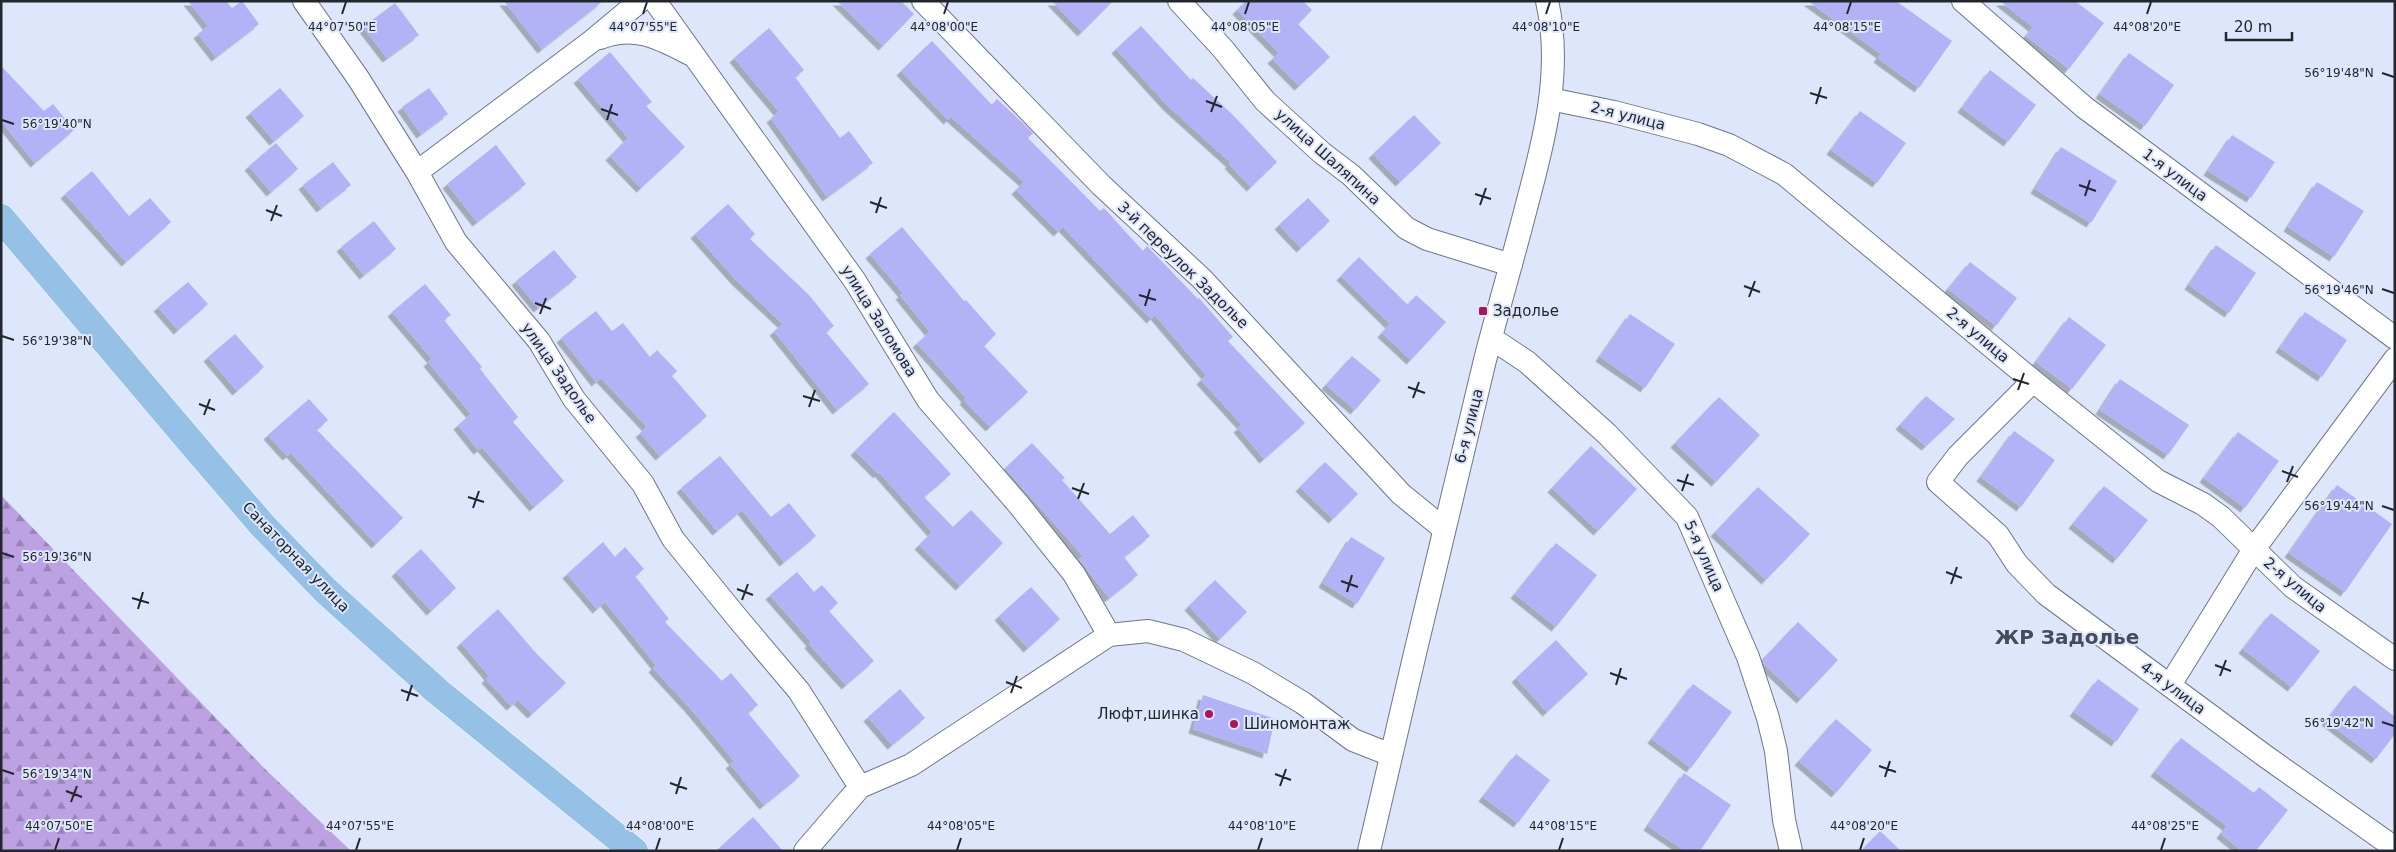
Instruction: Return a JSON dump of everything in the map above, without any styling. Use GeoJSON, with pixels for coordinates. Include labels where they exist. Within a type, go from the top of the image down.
{"type":"FeatureCollection","features":[{"type":"Feature","properties":{"kind":"main road","name":"Санаторная улица"},"geometry":{"type":"LineString","coordinates":[[1,218],[194,448],[263,526],[326,591],[437,691],[634,851]]}},
{"type":"Feature","properties":{"kind":"street","name":"улица Задолье"},"geometry":{"type":"LineString","coordinates":[[304,1],[358,78],[417,172],[456,242],[539,341],[574,398],[643,484],[674,539],[738,620],[800,691],[860,787]]}},
{"type":"Feature","properties":{"kind":"street"},"geometry":{"type":"LineString","coordinates":[[417,172],[592,41],[640,1]]}},
{"type":"Feature","properties":{"kind":"street","name":"улица Заломова"},"geometry":{"type":"LineString","coordinates":[[656,1],[856,281],[928,400],[1019,505],[1074,574],[1110,635]]}},
{"type":"Feature","properties":{"kind":"street","name":"3-й переулок Задолье"},"geometry":{"type":"LineString","coordinates":[[924,1],[1101,185],[1202,279],[1401,494],[1444,529]]}},
{"type":"Feature","properties":{"kind":"street","name":"улица Шаляпина"},"geometry":{"type":"LineString","coordinates":[[1179,1],[1223,49],[1265,102],[1322,153],[1351,175],[1406,228],[1427,239],[1511,265]]}},
{"type":"Feature","properties":{"kind":"street","name":"6-я улица"},"geometry":{"type":"LineString","coordinates":[[1369,851],[1444,529],[1491,338],[1535,174],[1550,99],[1554,43],[1546,1]]}},
{"type":"Feature","properties":{"kind":"street","name":"1-я улица"},"geometry":{"type":"LineString","coordinates":[[1963,1],[2084,107],[2395,338]]}},
{"type":"Feature","properties":{"kind":"street"},"geometry":{"type":"LineString","coordinates":[[592,41],[617,31],[639,32],[656,37],[695,56]]}},
{"type":"Feature","properties":{"kind":"street","name":"2-я улица"},"geometry":{"type":"LineString","coordinates":[[1550,99],[1614,112],[1698,134],[1729,145],[1784,174],[2033,381],[2158,481],[2203,504],[2220,517],[2293,587],[2348,628],[2395,659]]}},
{"type":"Feature","properties":{"kind":"street","name":"5-я улица"},"geometry":{"type":"LineString","coordinates":[[1491,338],[1527,362],[1600,428],[1688,517],[1748,657],[1768,718],[1776,751],[1784,820],[1791,851]]}},
{"type":"Feature","properties":{"kind":"street"},"geometry":{"type":"LineString","coordinates":[[2170,686],[2254,549],[2395,359]]}},
{"type":"Feature","properties":{"kind":"street","name":"4-я улица"},"geometry":{"type":"LineString","coordinates":[[2033,381],[1958,456],[1938,482],[1998,536],[2017,564],[2046,594],[2395,848]]}},
{"type":"Feature","properties":{"kind":"street"},"geometry":{"type":"LineString","coordinates":[[805,851],[860,787],[911,765],[1110,635],[1148,632],[1184,640],[1253,673],[1302,703],[1353,740],[1391,755]]}},
{"type":"Feature","properties":{"kind":"green space"},"geometry":{"type":"Polygon","coordinates":[[[1,495],[264,768],[351,851],[1,851],[1,495]]]}},
{"type":"Feature","properties":{"kind":"building"},"geometry":{"type":"Polygon","coordinates":[[[188,1],[226,1],[232,8],[242,1],[259,24],[216,57],[198,34],[208,26],[188,1]]]}},
{"type":"Feature","properties":{"kind":"building"},"geometry":{"type":"Polygon","coordinates":[[[504,1],[603,1],[542,49],[504,1]]]}},
{"type":"Feature","properties":{"kind":"building"},"geometry":{"type":"Polygon","coordinates":[[[837,1],[901,1],[914,14],[883,46],[837,1]]]}},
{"type":"Feature","properties":{"kind":"building"},"geometry":{"type":"Polygon","coordinates":[[[1052,1],[1113,1],[1082,32],[1052,1]]]}},
{"type":"Feature","properties":{"kind":"building"},"geometry":{"type":"Polygon","coordinates":[[[1246,1],[1303,1],[1312,10],[1298,24],[1330,57],[1299,86],[1272,59],[1279,53],[1237,10],[1246,1]]]}},
{"type":"Feature","properties":{"kind":"building"},"geometry":{"type":"Polygon","coordinates":[[[1808,1],[1896,1],[1952,41],[1919,88],[1878,58],[1881,54],[1808,1]]]}},
{"type":"Feature","properties":{"kind":"building"},"geometry":{"type":"Polygon","coordinates":[[[2000,1],[2075,1],[2104,23],[2069,69],[2026,36],[2033,27],[2000,1]]]}},
{"type":"Feature","properties":{"kind":"building"},"geometry":{"type":"Polygon","coordinates":[[[395,3],[419,35],[387,58],[363,27],[395,3]]]}},
{"type":"Feature","properties":{"kind":"building"},"geometry":{"type":"Polygon","coordinates":[[[1141,26],[1191,80],[1193,78],[1234,116],[1277,162],[1251,187],[1229,164],[1231,163],[1168,106],[1116,49],[1141,26]]]}},
{"type":"Feature","properties":{"kind":"building"},"geometry":{"type":"Polygon","coordinates":[[[769,28],[804,70],[795,77],[840,138],[849,131],[873,163],[827,197],[771,118],[779,112],[734,58],[769,28]]]}},
{"type":"Feature","properties":{"kind":"building"},"geometry":{"type":"Polygon","coordinates":[[[932,41],[992,105],[997,99],[1033,133],[1028,138],[1100,211],[1104,208],[1143,251],[1147,246],[1199,298],[1233,337],[1228,341],[1305,423],[1264,459],[1238,428],[1242,425],[1201,380],[1206,375],[1155,315],[1151,319],[1063,227],[1058,232],[1016,190],[1024,182],[951,117],[948,120],[901,71],[932,41]]]}},
{"type":"Feature","properties":{"kind":"building"},"geometry":{"type":"Polygon","coordinates":[[[610,52],[652,102],[646,106],[685,147],[641,188],[610,156],[628,138],[578,79],[610,52]]]}},
{"type":"Feature","properties":{"kind":"building"},"geometry":{"type":"Polygon","coordinates":[[[2129,53],[2174,85],[2145,126],[2100,94],[2129,53]]]}},
{"type":"Feature","properties":{"kind":"building"},"geometry":{"type":"Polygon","coordinates":[[[1,66],[44,111],[53,104],[74,130],[35,163],[1,121],[1,66]]]}},
{"type":"Feature","properties":{"kind":"building"},"geometry":{"type":"Polygon","coordinates":[[[1990,70],[2036,105],[2008,142],[1962,108],[1990,70]]]}},
{"type":"Feature","properties":{"kind":"building"},"geometry":{"type":"Polygon","coordinates":[[[280,88],[304,116],[274,141],[250,113],[280,88]]]}},
{"type":"Feature","properties":{"kind":"building"},"geometry":{"type":"Polygon","coordinates":[[[429,88],[448,114],[421,134],[402,107],[429,88]]]}},
{"type":"Feature","properties":{"kind":"building"},"geometry":{"type":"Polygon","coordinates":[[[1860,111],[1906,143],[1877,183],[1831,150],[1860,111]]]}},
{"type":"Feature","properties":{"kind":"building"},"geometry":{"type":"Polygon","coordinates":[[[1414,115],[1441,143],[1400,182],[1373,154],[1414,115]]]}},
{"type":"Feature","properties":{"kind":"building"},"geometry":{"type":"Polygon","coordinates":[[[2232,135],[2275,162],[2251,198],[2208,171],[2232,135]]]}},
{"type":"Feature","properties":{"kind":"building"},"geometry":{"type":"Polygon","coordinates":[[[276,143],[298,169],[271,192],[249,166],[276,143]]]}},
{"type":"Feature","properties":{"kind":"building"},"geometry":{"type":"Polygon","coordinates":[[[496,145],[526,184],[477,222],[447,184],[496,145]]]}},
{"type":"Feature","properties":{"kind":"building"},"geometry":{"type":"Polygon","coordinates":[[[2061,147],[2117,181],[2091,223],[2035,189],[2061,147]]]}},
{"type":"Feature","properties":{"kind":"building"},"geometry":{"type":"Polygon","coordinates":[[[333,162],[351,185],[321,208],[303,185],[333,162]]]}},
{"type":"Feature","properties":{"kind":"building"},"geometry":{"type":"Polygon","coordinates":[[[92,171],[129,216],[150,198],[171,222],[126,262],[65,194],[92,171]]]}},
{"type":"Feature","properties":{"kind":"building"},"geometry":{"type":"Polygon","coordinates":[[[2317,182],[2364,211],[2334,257],[2288,227],[2317,182]]]}},
{"type":"Feature","properties":{"kind":"building"},"geometry":{"type":"Polygon","coordinates":[[[1308,198],[1330,221],[1301,248],[1279,225],[1308,198]]]}},
{"type":"Feature","properties":{"kind":"building"},"geometry":{"type":"Polygon","coordinates":[[[728,204],[755,234],[750,239],[809,295],[834,326],[826,332],[869,384],[837,410],[774,331],[783,324],[736,280],[695,234],[728,204]]]}},
{"type":"Feature","properties":{"kind":"building"},"geometry":{"type":"Polygon","coordinates":[[[374,221],[396,249],[364,275],[341,247],[374,221]]]}},
{"type":"Feature","properties":{"kind":"building"},"geometry":{"type":"Polygon","coordinates":[[[902,227],[964,301],[966,300],[996,334],[984,346],[1028,392],[990,427],[964,400],[966,398],[917,343],[930,332],[900,295],[903,293],[870,254],[902,227]]]}},
{"type":"Feature","properties":{"kind":"building"},"geometry":{"type":"Polygon","coordinates":[[[2216,245],[2256,273],[2229,313],[2189,285],[2216,245]]]}},
{"type":"Feature","properties":{"kind":"building"},"geometry":{"type":"Polygon","coordinates":[[[554,250],[577,277],[538,308],[516,281],[554,250]]]}},
{"type":"Feature","properties":{"kind":"building"},"geometry":{"type":"Polygon","coordinates":[[[1359,257],[1408,305],[1416,295],[1446,322],[1411,360],[1382,333],[1390,324],[1341,276],[1359,257]]]}},
{"type":"Feature","properties":{"kind":"building"},"geometry":{"type":"Polygon","coordinates":[[[1970,262],[2017,298],[1996,326],[1948,289],[1970,262]]]}},
{"type":"Feature","properties":{"kind":"building"},"geometry":{"type":"Polygon","coordinates":[[[188,282],[208,304],[178,330],[158,307],[188,282]]]}},
{"type":"Feature","properties":{"kind":"building"},"geometry":{"type":"Polygon","coordinates":[[[425,284],[451,315],[444,320],[482,367],[480,369],[518,417],[513,422],[564,481],[534,507],[482,447],[478,450],[458,425],[471,414],[428,362],[432,359],[392,312],[425,284]]]}},
{"type":"Feature","properties":{"kind":"building"},"geometry":{"type":"Polygon","coordinates":[[[596,311],[612,331],[623,323],[650,357],[657,350],[677,371],[672,376],[707,416],[660,456],[640,433],[647,427],[601,378],[596,382],[561,338],[596,311]]]}},
{"type":"Feature","properties":{"kind":"building"},"geometry":{"type":"Polygon","coordinates":[[[2305,312],[2347,340],[2322,377],[2280,348],[2305,312]]]}},
{"type":"Feature","properties":{"kind":"building"},"geometry":{"type":"Polygon","coordinates":[[[1630,314],[1675,344],[1645,388],[1600,357],[1630,314]]]}},
{"type":"Feature","properties":{"kind":"building"},"geometry":{"type":"Polygon","coordinates":[[[2069,317],[2106,345],[2072,389],[2036,362],[2069,317]]]}},
{"type":"Feature","properties":{"kind":"building"},"geometry":{"type":"Polygon","coordinates":[[[235,334],[264,367],[237,391],[208,357],[235,334]]]}},
{"type":"Feature","properties":{"kind":"building"},"geometry":{"type":"Polygon","coordinates":[[[1352,356],[1381,380],[1355,410],[1326,385],[1352,356]]]}},
{"type":"Feature","properties":{"kind":"building"},"geometry":{"type":"Polygon","coordinates":[[[2120,379],[2189,425],[2168,455],[2100,410],[2120,379]]]}},
{"type":"Feature","properties":{"kind":"building"},"geometry":{"type":"Polygon","coordinates":[[[1926,396],[1955,419],[1926,446],[1900,425],[1926,396]]]}},
{"type":"Feature","properties":{"kind":"building"},"geometry":{"type":"Polygon","coordinates":[[[1719,397],[1760,435],[1716,482],[1675,443],[1719,397]]]}},
{"type":"Feature","properties":{"kind":"building"},"geometry":{"type":"Polygon","coordinates":[[[309,399],[328,420],[317,430],[403,518],[376,544],[291,453],[287,456],[268,435],[309,399]]]}},
{"type":"Feature","properties":{"kind":"building"},"geometry":{"type":"Polygon","coordinates":[[[894,412],[951,474],[924,497],[953,527],[971,510],[1003,543],[960,586],[919,545],[932,532],[879,472],[878,474],[855,451],[894,412]]]}},
{"type":"Feature","properties":{"kind":"building"},"geometry":{"type":"Polygon","coordinates":[[[2014,431],[2055,460],[2021,507],[1981,477],[2014,431]]]}},
{"type":"Feature","properties":{"kind":"building"},"geometry":{"type":"Polygon","coordinates":[[[2238,432],[2279,461],[2245,508],[2204,478],[2238,432]]]}},
{"type":"Feature","properties":{"kind":"building"},"geometry":{"type":"Polygon","coordinates":[[[1032,443],[1065,478],[1062,480],[1110,534],[1133,515],[1150,536],[1124,557],[1138,575],[1109,598],[1079,559],[1083,556],[1005,468],[1032,443]]]}},
{"type":"Feature","properties":{"kind":"building"},"geometry":{"type":"Polygon","coordinates":[[[1591,446],[1637,489],[1598,531],[1552,488],[1591,446]]]}},
{"type":"Feature","properties":{"kind":"building"},"geometry":{"type":"Polygon","coordinates":[[[720,456],[771,517],[789,503],[816,536],[784,562],[742,510],[717,531],[681,488],[720,456]]]}},
{"type":"Feature","properties":{"kind":"building"},"geometry":{"type":"Polygon","coordinates":[[[1325,462],[1358,494],[1333,519],[1300,487],[1325,462]]]}},
{"type":"Feature","properties":{"kind":"building"},"geometry":{"type":"Polygon","coordinates":[[[2337,485],[2392,524],[2345,592],[2289,553],[2337,485]]]}},
{"type":"Feature","properties":{"kind":"building"},"geometry":{"type":"Polygon","coordinates":[[[2104,486],[2148,520],[2117,559],[2073,524],[2104,486]]]}},
{"type":"Feature","properties":{"kind":"building"},"geometry":{"type":"Polygon","coordinates":[[[1758,487],[1810,534],[1766,580],[1715,532],[1758,487]]]}},
{"type":"Feature","properties":{"kind":"building"},"geometry":{"type":"Polygon","coordinates":[[[1351,537],[1385,558],[1357,604],[1323,583],[1351,537]]]}},
{"type":"Feature","properties":{"kind":"building"},"geometry":{"type":"Polygon","coordinates":[[[603,542],[615,557],[625,547],[644,569],[635,576],[669,619],[665,622],[722,681],[731,673],[758,705],[748,713],[800,776],[764,805],[730,764],[734,761],[690,708],[653,668],[656,665],[605,602],[597,609],[567,574],[603,542]]]}},
{"type":"Feature","properties":{"kind":"building"},"geometry":{"type":"Polygon","coordinates":[[[1556,543],[1597,575],[1556,627],[1515,594],[1556,543]]]}},
{"type":"Feature","properties":{"kind":"building"},"geometry":{"type":"Polygon","coordinates":[[[421,549],[456,588],[431,611],[396,572],[421,549]]]}},
{"type":"Feature","properties":{"kind":"building"},"geometry":{"type":"Polygon","coordinates":[[[797,572],[814,592],[822,585],[838,603],[829,611],[874,661],[846,685],[809,644],[811,642],[770,595],[797,572]]]}},
{"type":"Feature","properties":{"kind":"building"},"geometry":{"type":"Polygon","coordinates":[[[1215,580],[1247,612],[1220,639],[1189,606],[1215,580]]]}},
{"type":"Feature","properties":{"kind":"building"},"geometry":{"type":"Polygon","coordinates":[[[1031,587],[1060,619],[1028,648],[999,616],[1031,587]]]}},
{"type":"Feature","properties":{"kind":"building"},"geometry":{"type":"Polygon","coordinates":[[[498,609],[535,652],[566,683],[532,714],[518,700],[511,706],[486,679],[489,676],[461,643],[498,609]]]}},
{"type":"Feature","properties":{"kind":"building"},"geometry":{"type":"Polygon","coordinates":[[[2271,613],[2320,651],[2292,687],[2243,649],[2271,613]]]}},
{"type":"Feature","properties":{"kind":"building"},"geometry":{"type":"Polygon","coordinates":[[[1798,622],[1838,660],[1801,699],[1764,664],[1763,659],[1798,622]]]}},
{"type":"Feature","properties":{"kind":"building"},"geometry":{"type":"Polygon","coordinates":[[[1556,640],[1588,674],[1547,712],[1516,678],[1556,640]]]}},
{"type":"Feature","properties":{"kind":"building"},"geometry":{"type":"Polygon","coordinates":[[[2098,679],[2139,709],[2116,742],[2074,712],[2098,679]]]}},
{"type":"Feature","properties":{"kind":"building"},"geometry":{"type":"Polygon","coordinates":[[[1693,684],[1732,712],[1691,768],[1652,739],[1693,684]]]}},
{"type":"Feature","properties":{"kind":"building"},"geometry":{"type":"Polygon","coordinates":[[[2354,685],[2395,717],[2395,734],[2376,759],[2326,721],[2354,685]]]}},
{"type":"Feature","properties":{"kind":"building"},"geometry":{"type":"Polygon","coordinates":[[[900,689],[925,718],[892,745],[868,717],[900,689]]]}},
{"type":"Feature","properties":{"kind":"building","name":"Шиномонтаж"},"geometry":{"type":"Polygon","coordinates":[[[1203,695],[1275,719],[1267,754],[1193,729],[1203,695]]]}},
{"type":"Feature","properties":{"kind":"building"},"geometry":{"type":"Polygon","coordinates":[[[1836,719],[1872,750],[1836,793],[1799,761],[1836,719]]]}},
{"type":"Feature","properties":{"kind":"building"},"geometry":{"type":"Polygon","coordinates":[[[2181,738],[2254,793],[2259,787],[2288,810],[2256,851],[2242,851],[2221,834],[2227,826],[2155,772],[2181,738]]]}},
{"type":"Feature","properties":{"kind":"building"},"geometry":{"type":"Polygon","coordinates":[[[1516,754],[1550,780],[1518,823],[1483,797],[1516,754]]]}},
{"type":"Feature","properties":{"kind":"building"},"geometry":{"type":"Polygon","coordinates":[[[1684,773],[1731,805],[1700,851],[1685,851],[1648,826],[1684,773]]]}},
{"type":"Feature","properties":{"kind":"building"},"geometry":{"type":"Polygon","coordinates":[[[753,817],[783,851],[716,851],[753,817]]]}},
{"type":"Feature","properties":{"kind":"building"},"geometry":{"type":"Polygon","coordinates":[[[1880,831],[1901,851],[1861,851],[1880,831]]]}},
{"type":"Feature","properties":{"kind":"place","name":"Задолье"},"geometry":{"type":"Point","coordinates":[1483,311]}},
{"type":"Feature","properties":{"kind":"place","name":"Люфт,шинка"},"geometry":{"type":"Point","coordinates":[1209,714]}},
{"type":"Feature","properties":{"kind":"place","name":"Шиномонтаж"},"geometry":{"type":"Point","coordinates":[1234,724]}},
{"type":"Feature","properties":{"kind":"district","name":"ЖР Задолье"},"geometry":{"type":"Point","coordinates":[2067,637]}}]}
